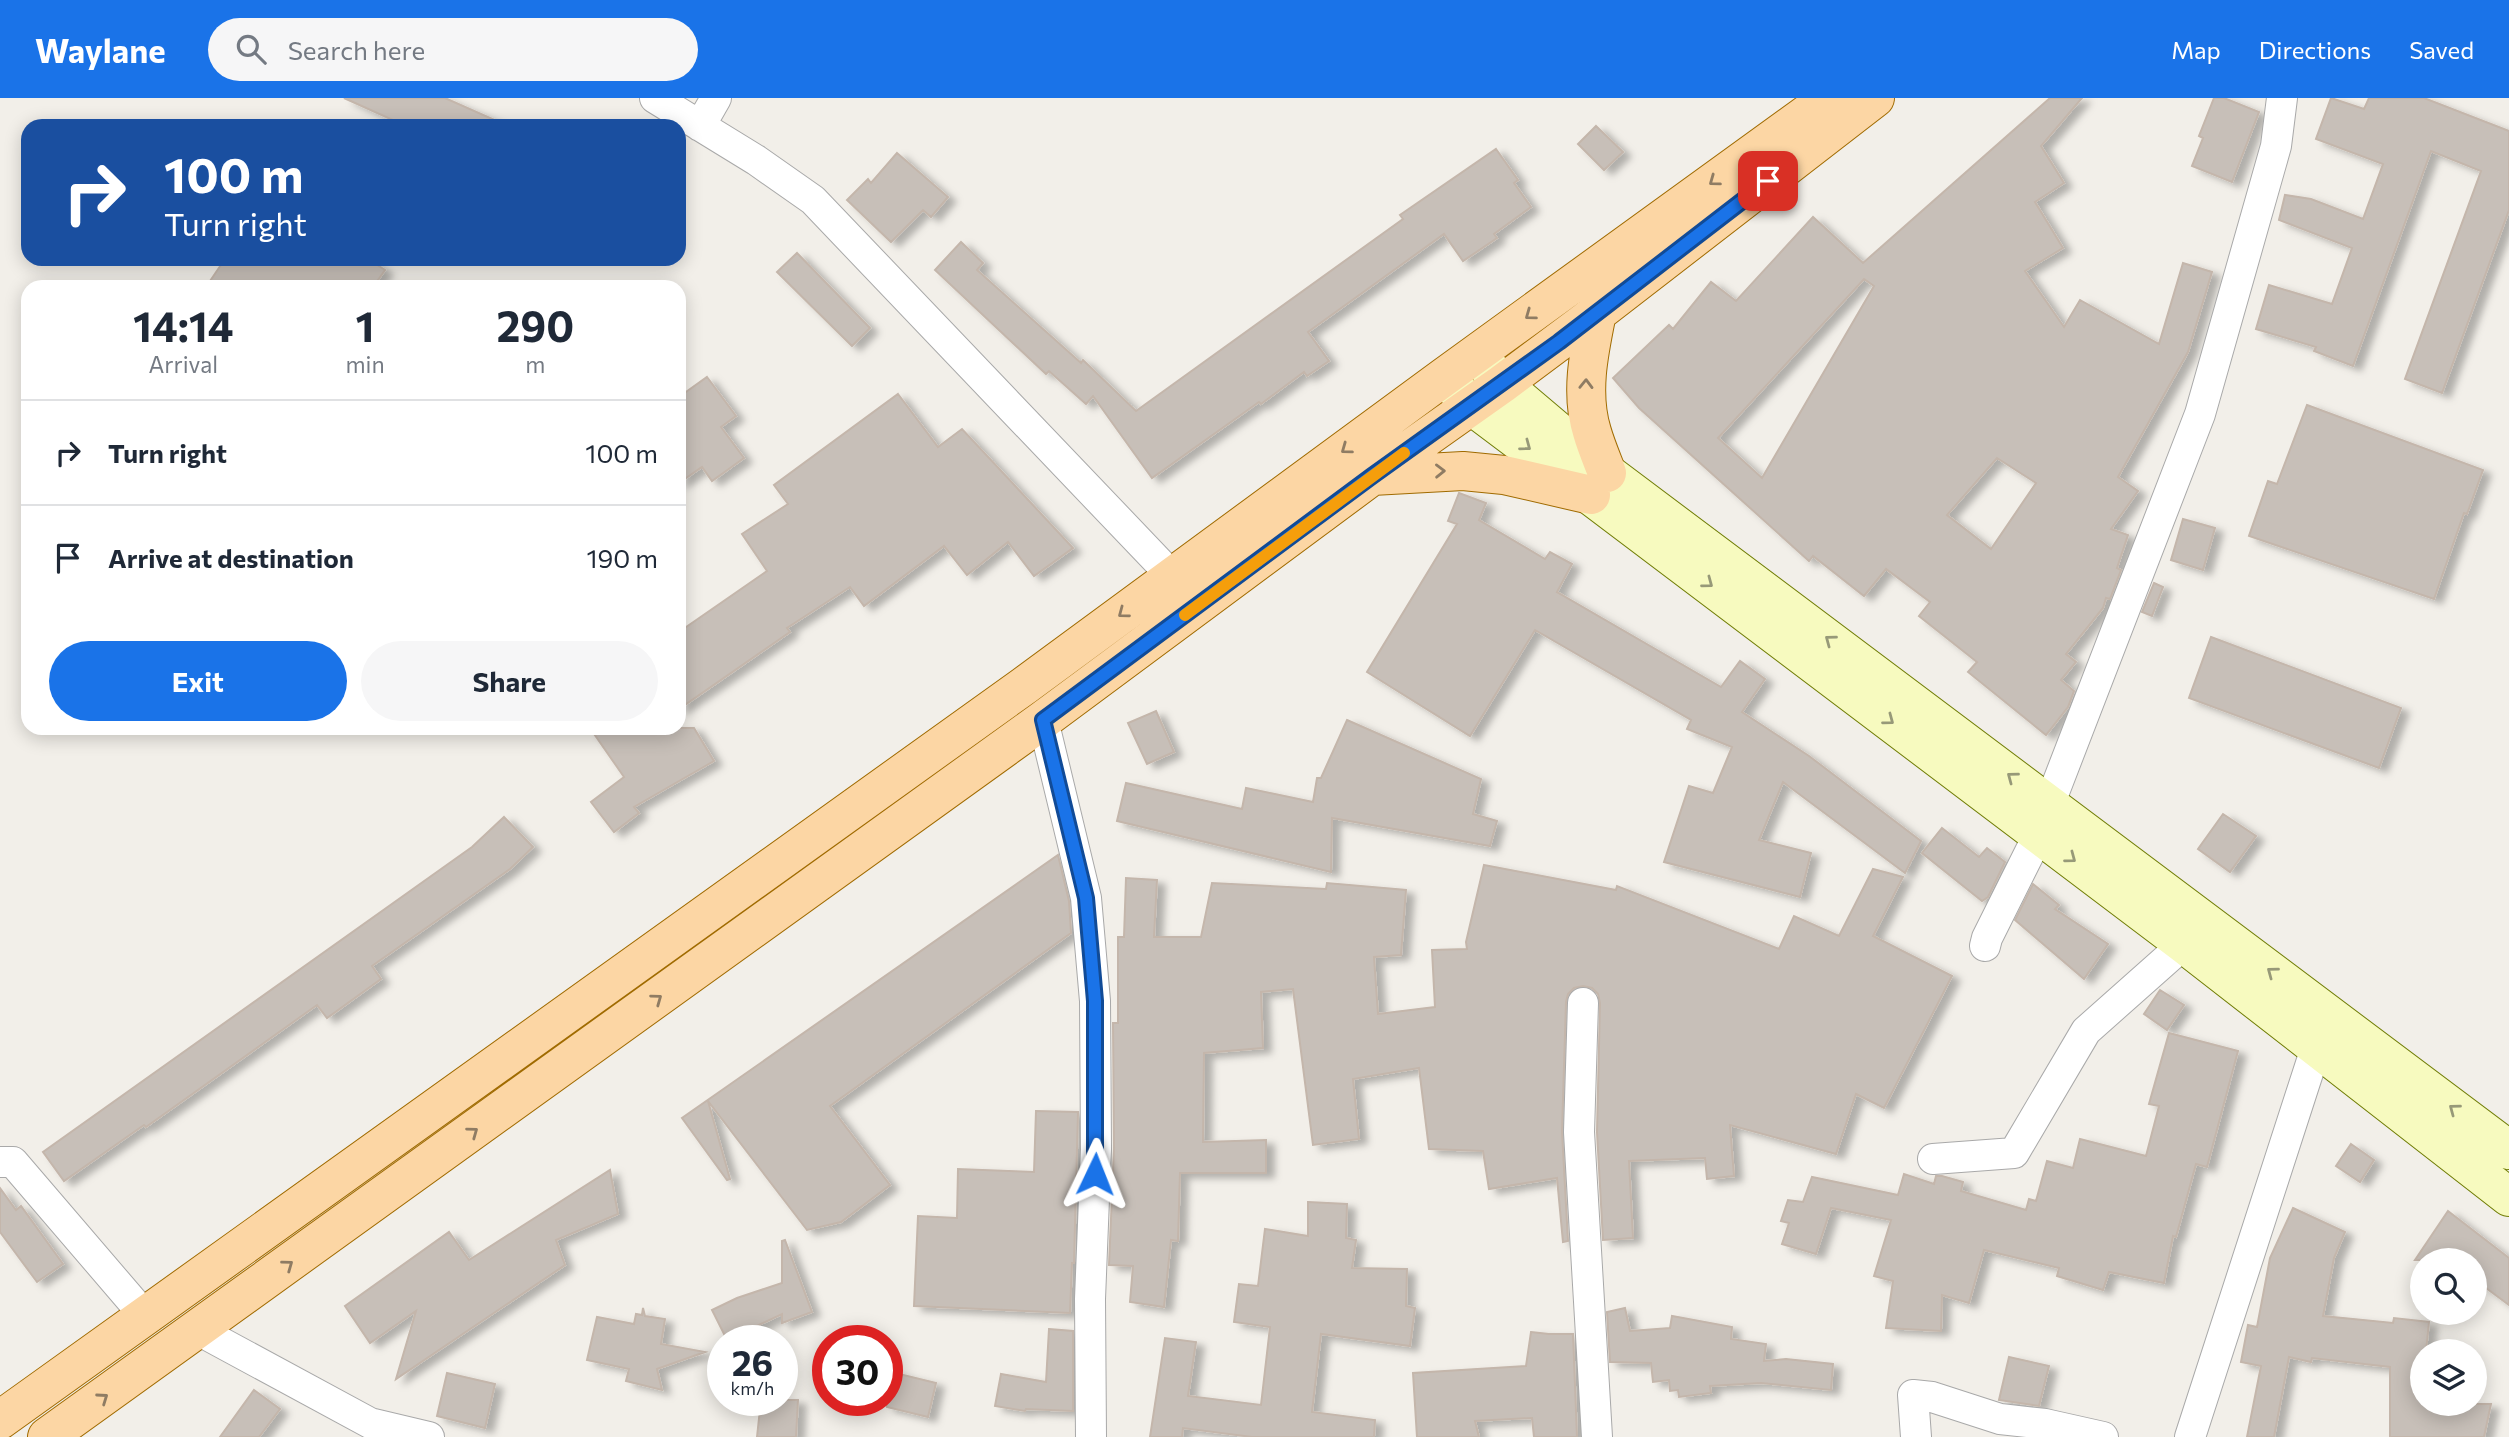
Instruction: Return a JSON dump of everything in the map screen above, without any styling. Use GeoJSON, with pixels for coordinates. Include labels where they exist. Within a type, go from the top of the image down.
{"type":"FeatureCollection","features":[{"type":"Feature","properties":{"kind":"main road"},"geometry":{"type":"LineString","coordinates":[[0,1420],[1013,694],[1829,98]]}},
{"type":"Feature","properties":{"kind":"main road"},"geometry":{"type":"LineString","coordinates":[[47,1437],[1043,720],[1372,476],[1502,384],[1875,98]]}},
{"type":"Feature","properties":{"kind":"main road"},"geometry":{"type":"LineString","coordinates":[[1597,313],[1587,362],[1586,396],[1599,484]]}},
{"type":"Feature","properties":{"kind":"main road"},"geometry":{"type":"LineString","coordinates":[[1476,354],[1599,484]]}},
{"type":"Feature","properties":{"kind":"main road"},"geometry":{"type":"LineString","coordinates":[[1444,377],[1472,405],[1599,484],[2044,820],[2509,1150]]}},
{"type":"Feature","properties":{"kind":"main road"},"geometry":{"type":"LineString","coordinates":[[1372,476],[1463,471],[1599,484]]}},
{"type":"Feature","properties":{"kind":"main road"},"geometry":{"type":"LineString","coordinates":[[2044,820],[2184,944],[2509,1197]]}},
{"type":"Feature","properties":{"kind":"street"},"geometry":{"type":"LineString","coordinates":[[655,98],[756,160],[813,200],[1172,576]]}},
{"type":"Feature","properties":{"kind":"street"},"geometry":{"type":"LineString","coordinates":[[700,126],[716,98]]}},
{"type":"Feature","properties":{"kind":"street"},"geometry":{"type":"LineString","coordinates":[[1985,946],[2044,820],[2200,414],[2276,146],[2282,98]]}},
{"type":"Feature","properties":{"kind":"street"},"geometry":{"type":"LineString","coordinates":[[1043,720],[1086,898],[1095,1001],[1096,1149],[1089,1384],[1091,1437]]}},
{"type":"Feature","properties":{"kind":"street"},"geometry":{"type":"LineString","coordinates":[[1933,1159],[2014,1153],[2086,1031],[2184,944]]}},
{"type":"Feature","properties":{"kind":"street"},"geometry":{"type":"LineString","coordinates":[[1583,1003],[1579,1132],[1597,1437]]}},
{"type":"Feature","properties":{"kind":"street"},"geometry":{"type":"LineString","coordinates":[[2190,1437],[2316,1048]]}},
{"type":"Feature","properties":{"kind":"street"},"geometry":{"type":"LineString","coordinates":[[0,1162],[13,1163],[145,1316]]}},
{"type":"Feature","properties":{"kind":"street"},"geometry":{"type":"LineString","coordinates":[[198,1330],[370,1423],[429,1437]]}},
{"type":"Feature","properties":{"kind":"street"},"geometry":{"type":"LineString","coordinates":[[1916,1437],[1913,1395],[1932,1397],[2000,1419],[2045,1424],[2103,1437]]}},
{"type":"Feature","properties":{"kind":"building"},"geometry":{"type":"Polygon","coordinates":[[[344,98],[445,98],[492,119],[390,119],[344,98]]]}},
{"type":"Feature","properties":{"kind":"building"},"geometry":{"type":"Polygon","coordinates":[[[2050,98],[2082,98],[2041,146],[2064,183],[2035,202],[2063,248],[2025,271],[2064,327],[2080,300],[2159,344],[2183,263],[2212,272],[2188,352],[2118,477],[2138,491],[2111,529],[2128,535],[2117,568],[2121,570],[2110,599],[2106,598],[2103,608],[2066,654],[2076,662],[2061,680],[2074,691],[2068,707],[2046,735],[1968,672],[1977,662],[1919,616],[1930,602],[1886,569],[1864,596],[1813,556],[1809,561],[1639,408],[1613,378],[1669,325],[1673,329],[1711,282],[1736,301],[1813,217],[1863,263],[2050,98]],[[1864,279],[1718,438],[1762,478],[1874,286],[1864,279]],[[1997,458],[1947,515],[1991,549],[2036,483],[1997,458]]]}},
{"type":"Feature","properties":{"kind":"building"},"geometry":{"type":"Polygon","coordinates":[[[2214,98],[2224,98],[2259,112],[2232,182],[2192,166],[2203,138],[2199,136],[2214,98]]]}},
{"type":"Feature","properties":{"kind":"building"},"geometry":{"type":"Polygon","coordinates":[[[2331,98],[2364,109],[2369,98],[2424,98],[2509,131],[2509,210],[2442,393],[2405,379],[2481,171],[2431,151],[2353,366],[2314,351],[2316,347],[2256,329],[2269,285],[2332,304],[2352,248],[2279,220],[2285,195],[2311,199],[2363,219],[2383,164],[2316,139],[2331,98]]]}},
{"type":"Feature","properties":{"kind":"building"},"geometry":{"type":"Polygon","coordinates":[[[1596,126],[1623,152],[1604,170],[1578,144],[1596,126]]]}},
{"type":"Feature","properties":{"kind":"building"},"geometry":{"type":"Polygon","coordinates":[[[1496,149],[1518,180],[1514,183],[1531,207],[1494,234],[1497,238],[1463,261],[1444,234],[1308,332],[1329,361],[1307,376],[1304,372],[1152,478],[1093,396],[1086,404],[1049,371],[1046,374],[935,270],[961,242],[983,263],[977,270],[1081,363],[1083,360],[1136,411],[1403,219],[1400,215],[1496,149]]]}},
{"type":"Feature","properties":{"kind":"building"},"geometry":{"type":"Polygon","coordinates":[[[897,153],[948,197],[931,217],[923,210],[891,242],[847,200],[868,179],[871,183],[897,153]]]}},
{"type":"Feature","properties":{"kind":"building"},"geometry":{"type":"Polygon","coordinates":[[[797,253],[870,328],[852,346],[777,272],[797,253]]]}},
{"type":"Feature","properties":{"kind":"building"},"geometry":{"type":"Polygon","coordinates":[[[220,266],[379,266],[385,270],[378,280],[211,280],[220,266]]]}},
{"type":"Feature","properties":{"kind":"building"},"geometry":{"type":"Polygon","coordinates":[[[707,377],[736,416],[721,427],[744,458],[712,481],[702,467],[686,478],[686,392],[707,377]]]}},
{"type":"Feature","properties":{"kind":"building"},"geometry":{"type":"Polygon","coordinates":[[[898,394],[938,447],[962,429],[1073,548],[1034,576],[1008,542],[967,575],[944,546],[864,606],[850,587],[787,628],[790,632],[686,704],[686,627],[767,571],[742,534],[788,504],[774,485],[898,394]]]}},
{"type":"Feature","properties":{"kind":"building"},"geometry":{"type":"Polygon","coordinates":[[[2307,405],[2483,470],[2467,514],[2464,513],[2434,599],[2249,536],[2268,481],[2277,484],[2307,405]]]}},
{"type":"Feature","properties":{"kind":"building"},"geometry":{"type":"Polygon","coordinates":[[[1459,493],[1486,503],[1479,520],[1545,559],[1550,552],[1572,564],[1557,592],[1721,687],[1740,661],[1765,679],[1742,712],[1809,756],[1921,841],[1905,873],[1783,782],[1759,840],[1811,853],[1800,897],[1664,862],[1689,786],[1713,793],[1732,747],[1687,729],[1691,720],[1535,630],[1470,736],[1367,672],[1457,524],[1448,521],[1459,493]]]}},
{"type":"Feature","properties":{"kind":"building"},"geometry":{"type":"Polygon","coordinates":[[[2183,519],[2215,528],[2203,570],[2171,560],[2183,519]]]}},
{"type":"Feature","properties":{"kind":"building"},"geometry":{"type":"Polygon","coordinates":[[[2154,583],[2163,587],[2152,616],[2142,612],[2154,583]]]}},
{"type":"Feature","properties":{"kind":"building"},"geometry":{"type":"Polygon","coordinates":[[[2211,637],[2401,708],[2379,768],[2189,698],[2211,637]]]}},
{"type":"Feature","properties":{"kind":"building"},"geometry":{"type":"Polygon","coordinates":[[[1156,711],[1174,752],[1147,764],[1128,723],[1156,711]]]}},
{"type":"Feature","properties":{"kind":"building"},"geometry":{"type":"Polygon","coordinates":[[[1347,720],[1481,779],[1473,814],[1497,821],[1490,846],[1332,818],[1331,872],[1117,821],[1126,783],[1242,809],[1246,788],[1313,802],[1317,778],[1321,778],[1347,720]]]}},
{"type":"Feature","properties":{"kind":"building"},"geometry":{"type":"Polygon","coordinates":[[[686,728],[694,728],[714,761],[634,807],[639,813],[614,832],[591,802],[624,777],[595,735],[686,735],[686,728]]]}},
{"type":"Feature","properties":{"kind":"building"},"geometry":{"type":"Polygon","coordinates":[[[2223,814],[2256,836],[2230,872],[2198,849],[2223,814]]]}},
{"type":"Feature","properties":{"kind":"building"},"geometry":{"type":"Polygon","coordinates":[[[504,817],[533,847],[510,869],[372,966],[381,979],[327,1018],[317,1005],[146,1127],[144,1125],[64,1181],[43,1152],[472,847],[504,817]]]}},
{"type":"Feature","properties":{"kind":"building"},"geometry":{"type":"Polygon","coordinates":[[[1942,828],[1979,857],[1987,848],[2005,862],[1988,897],[1982,901],[1922,853],[1942,828]]]}},
{"type":"Feature","properties":{"kind":"building"},"geometry":{"type":"Polygon","coordinates":[[[1058,855],[1069,901],[1071,933],[830,1106],[890,1185],[841,1222],[807,1230],[708,1101],[730,1179],[727,1180],[682,1118],[1058,855]]]}},
{"type":"Feature","properties":{"kind":"building"},"geometry":{"type":"Polygon","coordinates":[[[1484,865],[1616,890],[1617,886],[1779,949],[1794,916],[1839,936],[1873,869],[1903,877],[1873,936],[1952,976],[1884,1108],[1856,1094],[1836,1154],[1730,1125],[1734,1176],[1707,1179],[1705,1158],[1629,1161],[1633,1238],[1603,1240],[1597,1132],[1600,1003],[1598,994],[1592,988],[1574,988],[1568,994],[1566,1002],[1562,1132],[1568,1241],[1563,1242],[1557,1178],[1489,1189],[1483,1151],[1429,1149],[1419,1068],[1353,1079],[1359,1139],[1313,1145],[1293,989],[1261,992],[1263,1048],[1204,1053],[1203,1142],[1266,1140],[1266,1173],[1180,1173],[1178,1241],[1171,1240],[1164,1307],[1130,1302],[1133,1266],[1109,1265],[1114,1149],[1113,1023],[1118,1023],[1118,937],[1124,937],[1126,878],[1157,880],[1154,937],[1201,937],[1212,883],[1326,889],[1327,883],[1406,890],[1401,955],[1374,957],[1378,1014],[1435,1007],[1432,950],[1467,949],[1466,942],[1484,865]]]}},
{"type":"Feature","properties":{"kind":"building"},"geometry":{"type":"Polygon","coordinates":[[[2033,884],[2059,905],[2055,909],[2108,944],[2084,979],[2015,920],[2033,884]]]}},
{"type":"Feature","properties":{"kind":"building"},"geometry":{"type":"Polygon","coordinates":[[[2160,990],[2184,1005],[2167,1030],[2144,1014],[2160,990]]]}},
{"type":"Feature","properties":{"kind":"building"},"geometry":{"type":"Polygon","coordinates":[[[2169,1033],[2238,1051],[2207,1167],[2196,1164],[2176,1237],[2173,1236],[2164,1283],[2109,1272],[2103,1290],[2057,1276],[2059,1268],[1984,1250],[1969,1303],[1942,1295],[1941,1331],[1886,1328],[1893,1281],[1874,1276],[1891,1220],[1831,1208],[1816,1254],[1782,1244],[1789,1223],[1781,1221],[1788,1200],[1803,1202],[1812,1177],[1898,1195],[1904,1174],[1934,1184],[1936,1176],[1942,1176],[1963,1182],[1961,1191],[2026,1210],[2029,1199],[2036,1201],[2047,1161],[2073,1168],[2080,1139],[2146,1156],[2159,1106],[2149,1104],[2169,1033]]]}},
{"type":"Feature","properties":{"kind":"building"},"geometry":{"type":"Polygon","coordinates":[[[1036,1111],[1078,1112],[1070,1313],[914,1306],[918,1216],[957,1218],[958,1169],[1034,1172],[1036,1111]]]}},
{"type":"Feature","properties":{"kind":"building"},"geometry":{"type":"Polygon","coordinates":[[[2351,1144],[2374,1160],[2360,1182],[2336,1166],[2351,1144]]]}},
{"type":"Feature","properties":{"kind":"building"},"geometry":{"type":"Polygon","coordinates":[[[610,1170],[618,1214],[556,1240],[565,1265],[396,1379],[416,1311],[370,1343],[345,1306],[449,1232],[469,1260],[610,1170]]]}},
{"type":"Feature","properties":{"kind":"building"},"geometry":{"type":"Polygon","coordinates":[[[0,1188],[16,1210],[21,1206],[63,1264],[37,1282],[0,1232],[0,1188]]]}},
{"type":"Feature","properties":{"kind":"building"},"geometry":{"type":"Polygon","coordinates":[[[1308,1202],[1347,1204],[1346,1238],[1356,1240],[1352,1268],[1407,1269],[1406,1306],[1415,1308],[1410,1346],[1321,1334],[1312,1412],[1375,1420],[1374,1437],[1252,1437],[1183,1428],[1182,1437],[1150,1437],[1165,1338],[1196,1342],[1188,1396],[1261,1405],[1270,1327],[1234,1322],[1239,1284],[1258,1286],[1265,1229],[1308,1236],[1308,1202]]]}},
{"type":"Feature","properties":{"kind":"building"},"geometry":{"type":"Polygon","coordinates":[[[2293,1208],[2345,1232],[2334,1258],[2323,1316],[2393,1323],[2394,1318],[2410,1320],[2410,1325],[2429,1325],[2427,1339],[2410,1339],[2410,1416],[2487,1416],[2487,1404],[2491,1404],[2484,1437],[2390,1437],[2390,1367],[2312,1358],[2311,1362],[2289,1357],[2274,1437],[2247,1437],[2261,1366],[2241,1362],[2248,1325],[2257,1327],[2270,1258],[2293,1208]]]}},
{"type":"Feature","properties":{"kind":"building"},"geometry":{"type":"Polygon","coordinates":[[[2448,1211],[2509,1258],[2509,1305],[2487,1289],[2487,1248],[2423,1248],[2448,1211]]]}},
{"type":"Feature","properties":{"kind":"building"},"geometry":{"type":"Polygon","coordinates":[[[785,1240],[812,1312],[782,1323],[782,1314],[759,1325],[720,1325],[712,1310],[737,1298],[782,1283],[782,1241],[785,1240]]]}},
{"type":"Feature","properties":{"kind":"building"},"geometry":{"type":"Polygon","coordinates":[[[643,1308],[645,1316],[665,1319],[661,1344],[705,1352],[657,1369],[662,1390],[626,1381],[629,1369],[587,1360],[597,1317],[634,1324],[636,1314],[642,1315],[643,1308]]]}},
{"type":"Feature","properties":{"kind":"building"},"geometry":{"type":"Polygon","coordinates":[[[1625,1308],[1630,1331],[1670,1328],[1672,1316],[1732,1327],[1731,1339],[1766,1344],[1764,1361],[1786,1359],[1833,1364],[1831,1390],[1761,1383],[1710,1386],[1711,1393],[1679,1397],[1678,1390],[1670,1391],[1669,1380],[1653,1382],[1651,1363],[1610,1362],[1607,1312],[1625,1308]]]}},
{"type":"Feature","properties":{"kind":"building"},"geometry":{"type":"Polygon","coordinates":[[[1049,1329],[1073,1331],[1073,1411],[1025,1411],[995,1406],[1001,1374],[1046,1382],[1049,1329]]]}},
{"type":"Feature","properties":{"kind":"building"},"geometry":{"type":"Polygon","coordinates":[[[1531,1332],[1573,1334],[1577,1437],[1534,1437],[1532,1418],[1475,1421],[1479,1437],[1417,1437],[1413,1373],[1526,1366],[1531,1332]]]}},
{"type":"Feature","properties":{"kind":"building"},"geometry":{"type":"Polygon","coordinates":[[[2009,1357],[2049,1366],[2039,1406],[1999,1400],[2009,1357]]]}},
{"type":"Feature","properties":{"kind":"building"},"geometry":{"type":"Polygon","coordinates":[[[447,1373],[495,1384],[485,1428],[437,1416],[447,1373]]]}},
{"type":"Feature","properties":{"kind":"building"},"geometry":{"type":"Polygon","coordinates":[[[903,1375],[936,1383],[928,1417],[903,1411],[903,1375]]]}},
{"type":"Feature","properties":{"kind":"building"},"geometry":{"type":"Polygon","coordinates":[[[254,1390],[280,1409],[259,1437],[220,1437],[254,1390]]]}},
{"type":"Feature","properties":{"kind":"building"},"geometry":{"type":"Polygon","coordinates":[[[759,1416],[797,1416],[796,1437],[757,1437],[759,1416]]]}},
{"type":"Feature","properties":{"kind":"slow traffic"},"geometry":{"type":"LineString","coordinates":[[1185,615],[1404,453]]}},
{"type":"Feature","properties":{"kind":"route"},"geometry":{"type":"LineString","coordinates":[[1095,1174],[1095,1001],[1086,898],[1043,720],[1372,476],[1559,342],[1768,181]]}}]}
